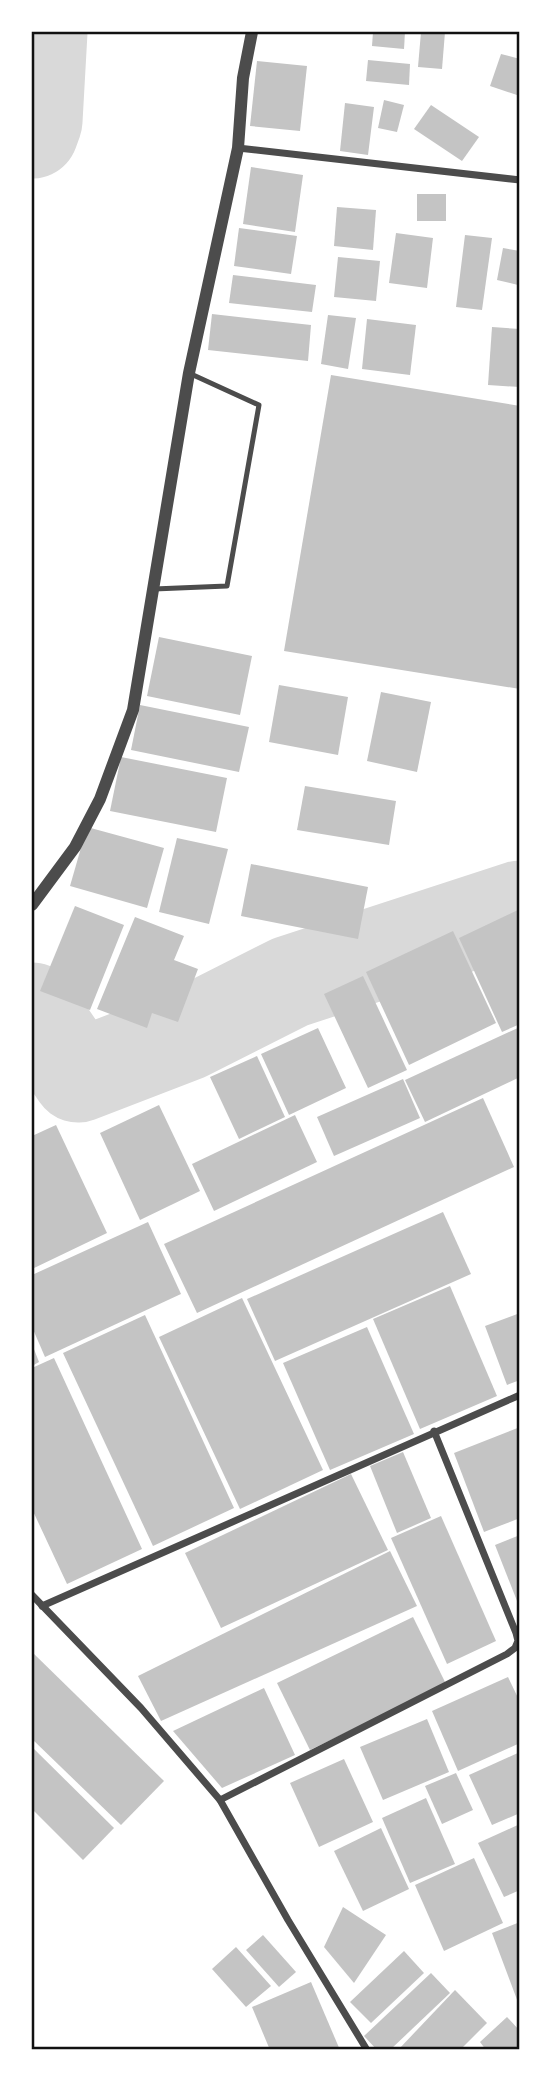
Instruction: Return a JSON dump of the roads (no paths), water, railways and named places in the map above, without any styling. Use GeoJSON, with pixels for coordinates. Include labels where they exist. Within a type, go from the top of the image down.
{"type":"FeatureCollection","features":[{"type":"Feature","properties":{"kind":"street"},"geometry":{"type":"LineString","coordinates":[[32,905],[75,847],[100,799],[132,710],[189,373],[238,148],[243,78],[251,32]]}},
{"type":"Feature","properties":{"kind":"street"},"geometry":{"type":"LineString","coordinates":[[238,148],[520,180]]}},
{"type":"Feature","properties":{"kind":"street"},"geometry":{"type":"LineString","coordinates":[[42,1606],[520,1395]]}},
{"type":"Feature","properties":{"kind":"street"},"geometry":{"type":"LineString","coordinates":[[220,1800],[515,1648],[518,1641],[516,1633],[434,1432]]}},
{"type":"Feature","properties":{"kind":"street"},"geometry":{"type":"LineString","coordinates":[[32,1595],[141,1709],[220,1800],[288,1920],[367,2049]]}},
{"type":"Feature","properties":{"kind":"lane"},"geometry":{"type":"LineString","coordinates":[[154,589],[227,586],[260,405],[189,373]]}},
{"type":"Feature","properties":{"kind":"waterway"},"geometry":{"type":"LineString","coordinates":[[32,132],[36,121],[41,32]]}},
{"type":"Feature","properties":{"kind":"waterway"},"geometry":{"type":"LineString","coordinates":[[32,1009],[78,1076],[187,1034],[290,982],[520,907]]}}]}
